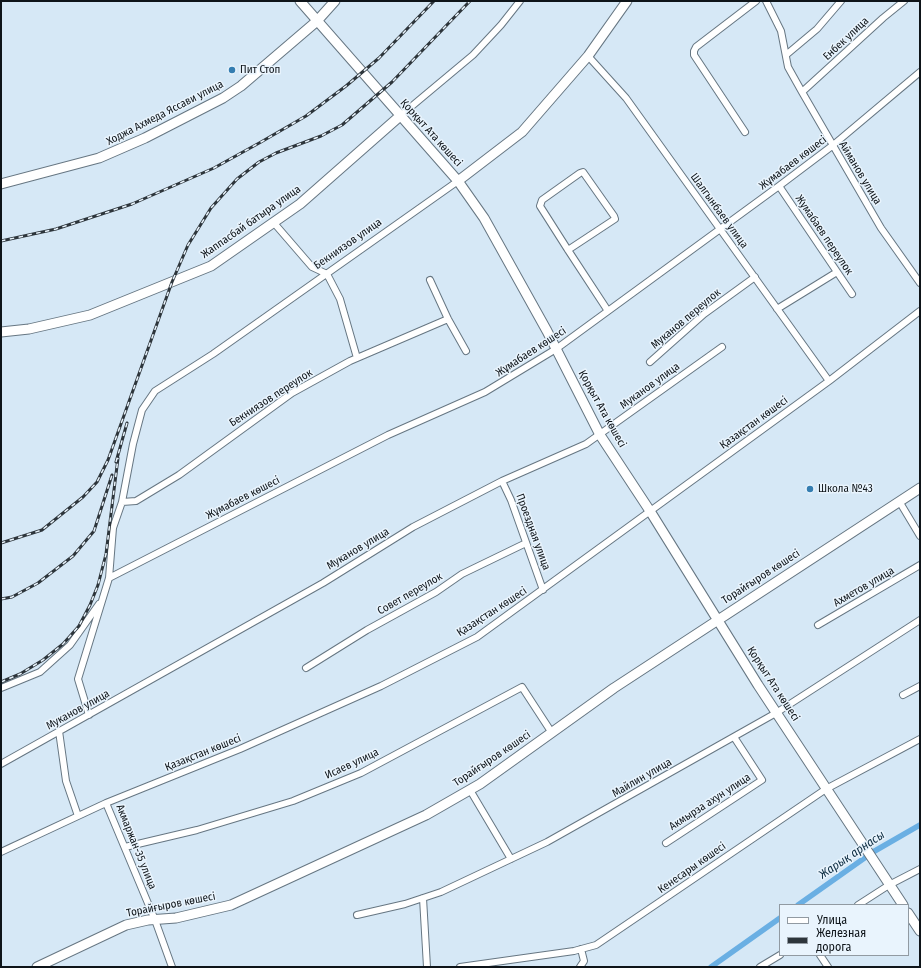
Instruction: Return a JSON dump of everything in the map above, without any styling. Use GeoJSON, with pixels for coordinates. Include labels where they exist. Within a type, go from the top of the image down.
{"type":"FeatureCollection","features":[{"type":"Feature","properties":{"kind":"street","name":"Қорқыт Ата көшесі"},"geometry":{"type":"LineString","coordinates":[[300,1],[458,182],[484,218],[556,349],[600,434],[776,712],[889,885]]}},
{"type":"Feature","properties":{"kind":"street","name":"Ходжа Ахмеда Яссави улица"},"geometry":{"type":"LineString","coordinates":[[1,184],[99,158],[145,138],[223,98],[241,86],[317,21],[335,1]]}},
{"type":"Feature","properties":{"kind":"street","name":"Жаппасбай батыра улица"},"geometry":{"type":"LineString","coordinates":[[1,332],[28,329],[90,315],[211,266],[300,204],[472,55],[501,25],[520,1]]}},
{"type":"Feature","properties":{"kind":"street","name":"Бекниязов улица"},"geometry":{"type":"LineString","coordinates":[[89,715],[78,679],[109,578],[113,528],[122,502],[133,444],[142,410],[155,391],[213,354],[458,182],[522,132],[588,56],[627,1]]}},
{"type":"Feature","properties":{"kind":"street"},"geometry":{"type":"LineString","coordinates":[[746,132],[694,55],[694,51],[696,47],[756,1]]}},
{"type":"Feature","properties":{"kind":"street","name":"Айманов улица"},"geometry":{"type":"LineString","coordinates":[[766,1],[781,31],[788,67],[832,146],[881,228],[920,283]]}},
{"type":"Feature","properties":{"kind":"street"},"geometry":{"type":"LineString","coordinates":[[786,55],[817,29],[840,1]]}},
{"type":"Feature","properties":{"kind":"street","name":"Енбек улица"},"geometry":{"type":"LineString","coordinates":[[802,92],[883,18],[904,1]]}},
{"type":"Feature","properties":{"kind":"street","name":"Шалгынбаев улица"},"geometry":{"type":"LineString","coordinates":[[588,56],[626,98],[829,381]]}},
{"type":"Feature","properties":{"kind":"street","name":"Жұмабаев көшесі"},"geometry":{"type":"LineString","coordinates":[[109,578],[388,435],[485,392],[556,349],[720,230],[832,146],[920,72]]}},
{"type":"Feature","properties":{"kind":"street"},"geometry":{"type":"LineString","coordinates":[[568,250],[615,219],[583,172],[540,203],[540,206],[568,250],[608,311]]}},
{"type":"Feature","properties":{"kind":"street","name":"Жумабаев переулок"},"geometry":{"type":"LineString","coordinates":[[779,186],[852,294]]}},
{"type":"Feature","properties":{"kind":"street"},"geometry":{"type":"LineString","coordinates":[[274,222],[312,267],[327,274],[340,299],[357,358]]}},
{"type":"Feature","properties":{"kind":"street"},"geometry":{"type":"LineString","coordinates":[[777,309],[837,272]]}},
{"type":"Feature","properties":{"kind":"street","name":"Муканов переулок"},"geometry":{"type":"LineString","coordinates":[[650,362],[704,314],[754,277]]}},
{"type":"Feature","properties":{"kind":"street"},"geometry":{"type":"LineString","coordinates":[[430,280],[448,319],[466,351]]}},
{"type":"Feature","properties":{"kind":"street","name":"Қазақстан көшесі"},"geometry":{"type":"LineString","coordinates":[[1,852],[106,803],[240,749],[381,686],[477,637],[829,381],[920,311]]}},
{"type":"Feature","properties":{"kind":"street","name":"Бекниязов переулок"},"geometry":{"type":"LineString","coordinates":[[122,502],[136,500],[179,475],[292,393],[357,358],[448,319]]}},
{"type":"Feature","properties":{"kind":"street","name":"Муканов улица"},"geometry":{"type":"LineString","coordinates":[[1,764],[323,583],[413,527],[502,481],[586,444],[722,347]]}},
{"type":"Feature","properties":{"kind":"street","name":"Проездная улица"},"geometry":{"type":"LineString","coordinates":[[502,481],[511,500],[543,590]]}},
{"type":"Feature","properties":{"kind":"street","name":"Торайғыров көшесі"},"geometry":{"type":"LineString","coordinates":[[37,967],[126,925],[176,918],[231,905],[426,815],[470,790],[614,688],[920,488]]}},
{"type":"Feature","properties":{"kind":"street"},"geometry":{"type":"LineString","coordinates":[[899,501],[920,536]]}},
{"type":"Feature","properties":{"kind":"street","name":"Совет переулок"},"geometry":{"type":"LineString","coordinates":[[306,668],[367,630],[436,592],[462,574],[526,543]]}},
{"type":"Feature","properties":{"kind":"street","name":"Ахметов улица"},"geometry":{"type":"LineString","coordinates":[[818,625],[920,565]]}},
{"type":"Feature","properties":{"kind":"street"},"geometry":{"type":"LineString","coordinates":[[1,688],[40,672],[70,645],[103,600]]}},
{"type":"Feature","properties":{"kind":"street","name":"Майлин улица"},"geometry":{"type":"LineString","coordinates":[[357,914],[405,904],[441,892],[547,842],[734,737],[776,712],[920,620]]}},
{"type":"Feature","properties":{"kind":"street"},"geometry":{"type":"LineString","coordinates":[[903,695],[920,686]]}},
{"type":"Feature","properties":{"kind":"street","name":"Исаев улица"},"geometry":{"type":"LineString","coordinates":[[125,847],[197,830],[293,802],[361,773],[522,687],[552,733]]}},
{"type":"Feature","properties":{"kind":"street"},"geometry":{"type":"LineString","coordinates":[[59,731],[66,781],[78,816]]}},
{"type":"Feature","properties":{"kind":"street","name":"Акмырза ахун улица"},"geometry":{"type":"LineString","coordinates":[[666,843],[762,780],[734,737]]}},
{"type":"Feature","properties":{"kind":"street","name":"Кенесары көшесі"},"geometry":{"type":"LineString","coordinates":[[460,967],[581,949],[596,945],[627,926],[826,789],[920,739]]}},
{"type":"Feature","properties":{"kind":"street"},"geometry":{"type":"LineString","coordinates":[[470,790],[511,859]]}},
{"type":"Feature","properties":{"kind":"street","name":"Акмаржан-35 улица"},"geometry":{"type":"LineString","coordinates":[[106,803],[155,920],[172,967]]}},
{"type":"Feature","properties":{"kind":"street"},"geometry":{"type":"LineString","coordinates":[[860,904],[889,885],[920,869]]}},
{"type":"Feature","properties":{"kind":"street"},"geometry":{"type":"LineString","coordinates":[[889,885],[902,904]]}},
{"type":"Feature","properties":{"kind":"street"},"geometry":{"type":"LineString","coordinates":[[422,898],[427,967]]}},
{"type":"Feature","properties":{"kind":"street"},"geometry":{"type":"LineString","coordinates":[[909,914],[920,931]]}},
{"type":"Feature","properties":{"kind":"street"},"geometry":{"type":"LineString","coordinates":[[580,967],[584,961],[581,949]]}},
{"type":"Feature","properties":{"kind":"street"},"geometry":{"type":"LineString","coordinates":[[760,967],[779,956]]}},
{"type":"Feature","properties":{"kind":"street"},"geometry":{"type":"LineString","coordinates":[[821,956],[828,967]]}},
{"type":"Feature","properties":{"kind":"waterway","name":"Жарық арнасы"},"geometry":{"type":"LineString","coordinates":[[799,904],[873,852],[920,825]]}},
{"type":"Feature","properties":{"kind":"waterway","name":"Жарық арнасы"},"geometry":{"type":"LineString","coordinates":[[711,967],[779,919]]}},
{"type":"Feature","properties":{"kind":"railway"},"geometry":{"type":"LineString","coordinates":[[1,241],[56,229],[132,204],[214,168],[261,142],[306,116],[346,86],[379,58],[434,1]]}},
{"type":"Feature","properties":{"kind":"railway"},"geometry":{"type":"LineString","coordinates":[[1,543],[42,530],[83,497],[97,482],[108,460],[172,282],[188,245],[211,208],[237,179],[259,162],[276,153],[321,136],[342,125],[392,82],[470,1]]}},
{"type":"Feature","properties":{"kind":"railway"},"geometry":{"type":"LineString","coordinates":[[116,462],[127,423]]}},
{"type":"Feature","properties":{"kind":"railway"},"geometry":{"type":"LineString","coordinates":[[1,682],[20,674],[43,660],[63,644],[79,626],[90,605],[98,585],[106,554],[118,458]]}},
{"type":"Feature","properties":{"kind":"railway"},"geometry":{"type":"LineString","coordinates":[[1,599],[12,597],[38,583],[73,556],[94,531],[112,475]]}},
{"type":"Feature","properties":{"kind":"place","name":"Пит Стоп"},"geometry":{"type":"Point","coordinates":[232,70]}},
{"type":"Feature","properties":{"kind":"place","name":"Школа №43"},"geometry":{"type":"Point","coordinates":[810,489]}}]}
